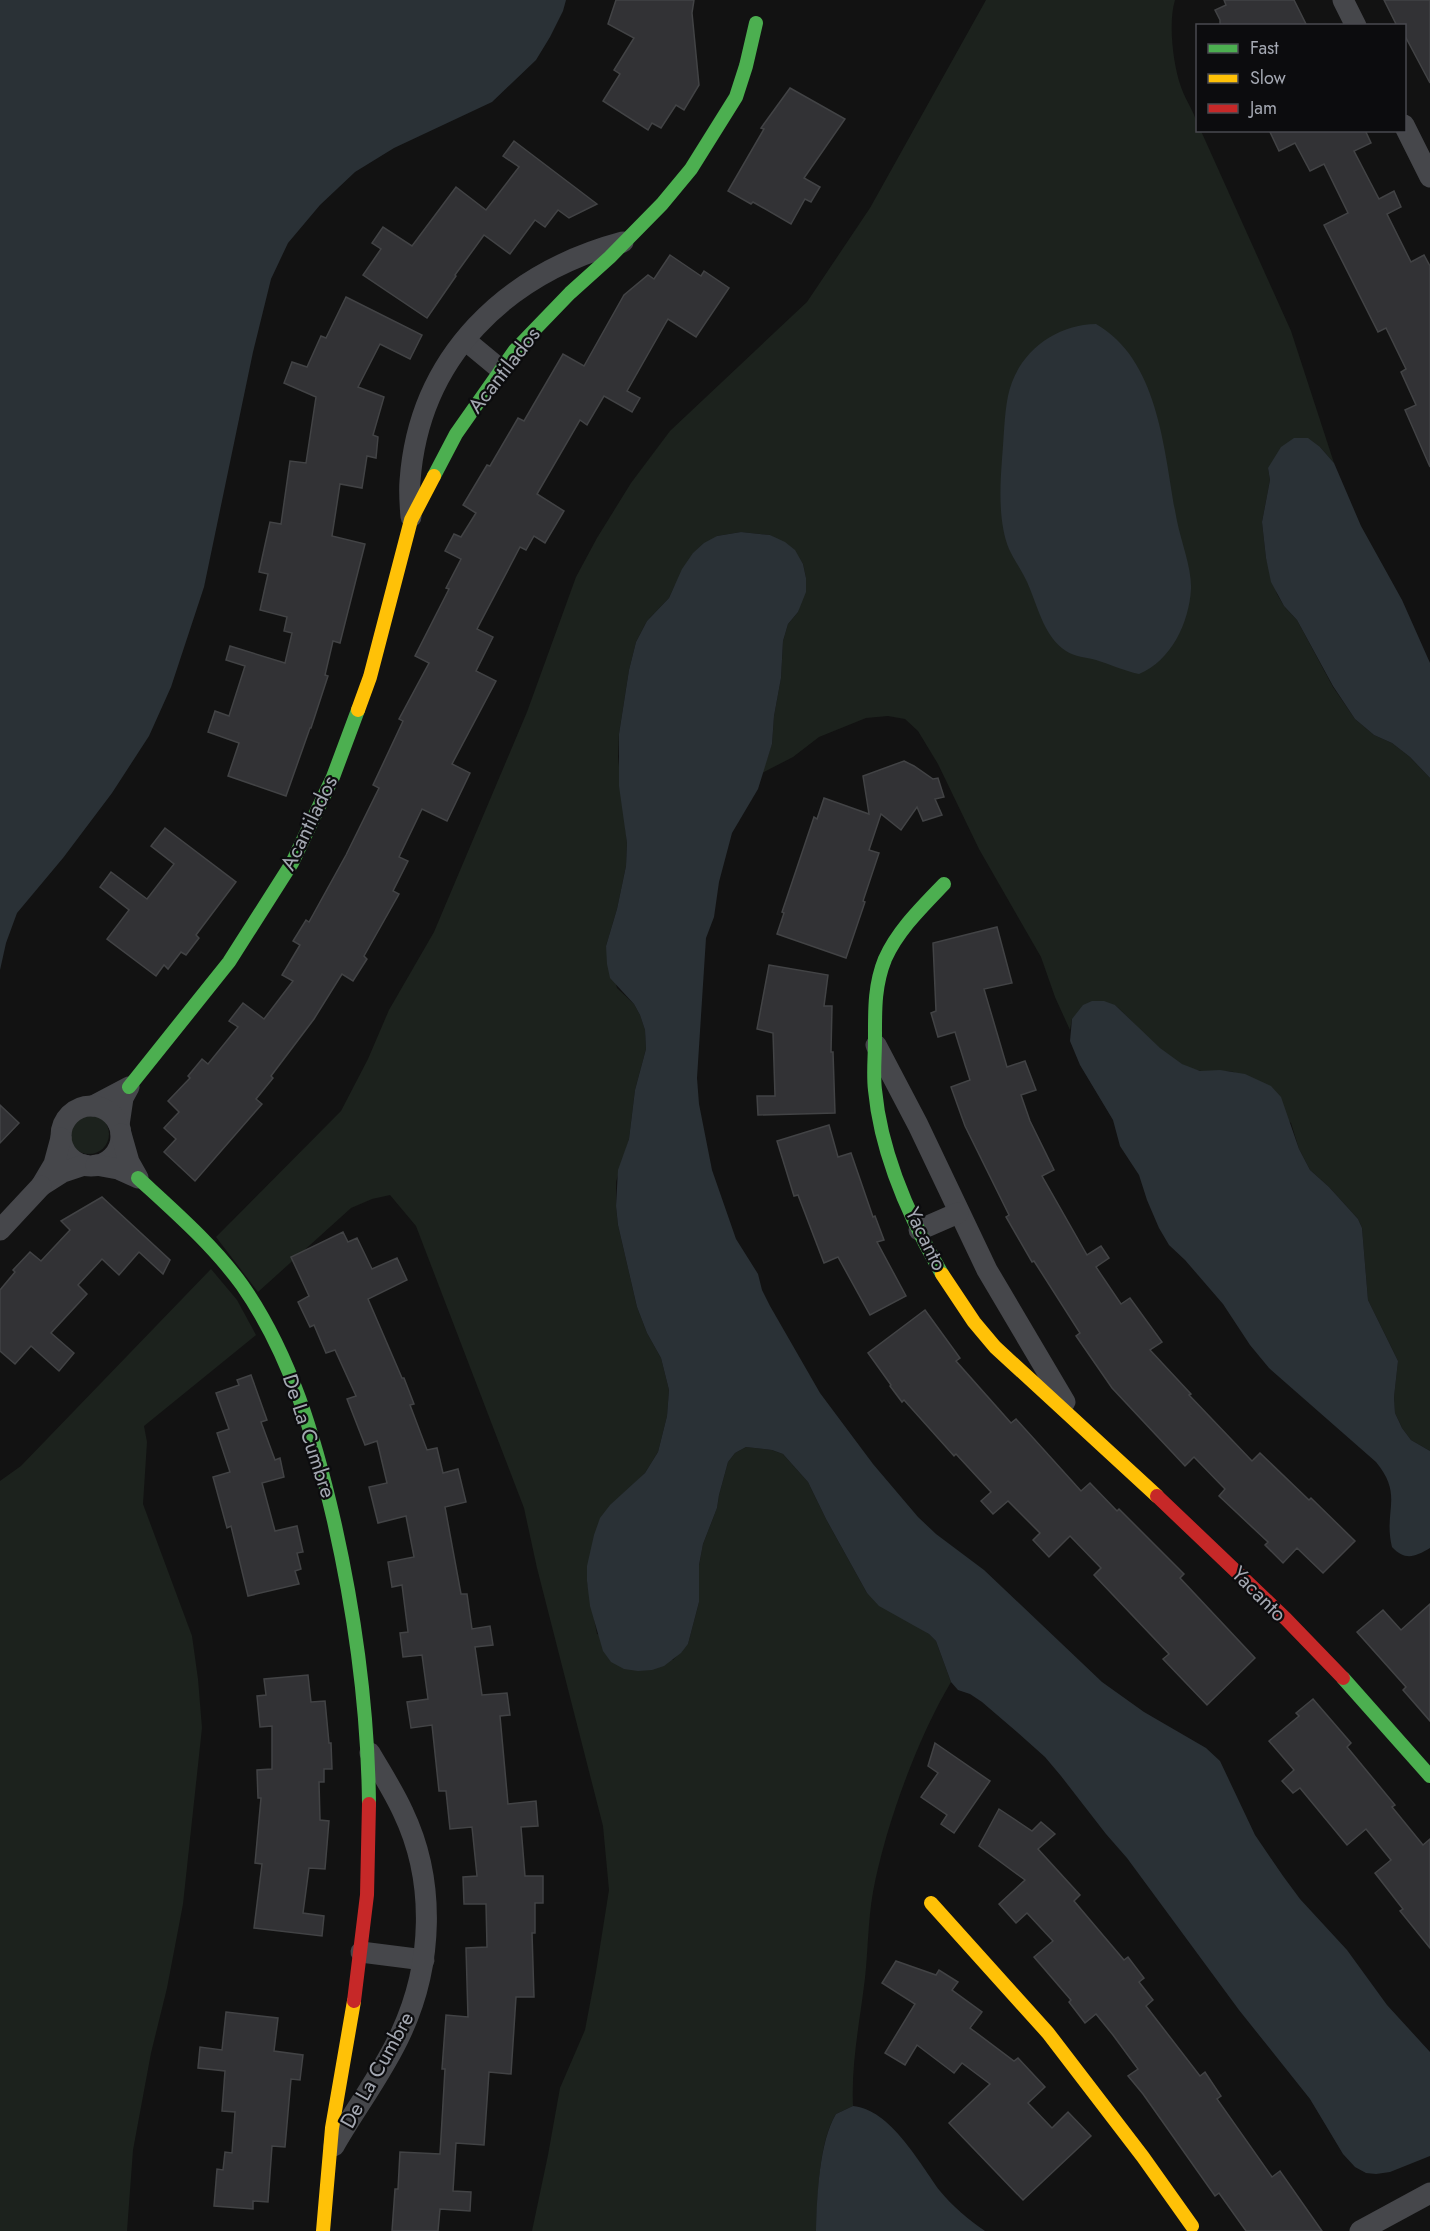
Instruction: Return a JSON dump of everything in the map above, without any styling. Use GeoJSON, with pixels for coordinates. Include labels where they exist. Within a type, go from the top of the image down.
{"type":"FeatureCollection","features":[{"type":"Feature","properties":{"kind":"street"},"geometry":{"type":"LineString","coordinates":[[1343,0],[1355,24]]}},
{"type":"Feature","properties":{"kind":"street","name":"Acantilados"},"geometry":{"type":"LineString","coordinates":[[129,1087],[229,962],[292,863],[333,777],[370,677],[411,520],[456,434],[500,369],[550,313],[626,241],[691,170],[736,97],[756,23]]}},
{"type":"Feature","properties":{"kind":"street"},"geometry":{"type":"LineString","coordinates":[[1406,129],[1430,177]]}},
{"type":"Feature","properties":{"kind":"street","name":"Acantilados"},"geometry":{"type":"LineString","coordinates":[[411,520],[410,481],[422,417],[444,368],[465,340],[492,309],[535,277],[562,262],[595,249],[626,241]]}},
{"type":"Feature","properties":{"kind":"street"},"geometry":{"type":"LineString","coordinates":[[465,340],[500,369]]}},
{"type":"Feature","properties":{"kind":"street","name":"Yacanto"},"geometry":{"type":"LineString","coordinates":[[944,884],[897,936],[887,955],[880,972],[873,1022],[875,1043],[873,1070],[885,1141],[919,1230],[955,1294],[994,1346],[1079,1422],[1238,1572],[1321,1655],[1402,1742],[1430,1776]]}},
{"type":"Feature","properties":{"kind":"street","name":"Yacanto"},"geometry":{"type":"LineString","coordinates":[[875,1043],[999,1291],[1079,1422]]}},
{"type":"Feature","properties":{"kind":"street"},"geometry":{"type":"LineString","coordinates":[[0,1230],[41,1186],[54,1164],[61,1130],[69,1114],[76,1109],[93,1106],[129,1087]]}},
{"type":"Feature","properties":{"kind":"street"},"geometry":{"type":"LineString","coordinates":[[41,1186],[63,1172],[111,1158],[117,1150],[123,1098],[129,1087]]}},
{"type":"Feature","properties":{"kind":"street"},"geometry":{"type":"LineString","coordinates":[[93,1106],[109,1112],[120,1130],[129,1162],[138,1178]]}},
{"type":"Feature","properties":{"kind":"street"},"geometry":{"type":"LineString","coordinates":[[61,1138],[68,1156],[90,1165],[118,1169],[138,1178]]}},
{"type":"Feature","properties":{"kind":"street","name":"De La Cumbre"},"geometry":{"type":"LineString","coordinates":[[138,1178],[218,1255],[243,1286],[263,1319],[296,1388],[320,1461],[340,1542],[354,1614],[363,1684],[369,1804],[361,1952],[333,2116],[323,2231]]}},
{"type":"Feature","properties":{"kind":"street"},"geometry":{"type":"LineString","coordinates":[[919,1230],[958,1213]]}},
{"type":"Feature","properties":{"kind":"street","name":"De La Cumbre"},"geometry":{"type":"LineString","coordinates":[[329,2154],[401,2034],[414,2003],[426,1942],[426,1903],[421,1864],[404,1813],[366,1745]]}},
{"type":"Feature","properties":{"kind":"street"},"geometry":{"type":"LineString","coordinates":[[931,1903],[1056,2042],[1143,2157],[1193,2229]]}},
{"type":"Feature","properties":{"kind":"street"},"geometry":{"type":"LineString","coordinates":[[361,1952],[424,1960]]}},
{"type":"Feature","properties":{"kind":"street"},"geometry":{"type":"LineString","coordinates":[[1360,2231],[1430,2193]]}},
{"type":"Feature","properties":{"kind":"shaded area"},"geometry":{"type":"Polygon","coordinates":[[[0,0],[566,0],[550,37],[536,60],[492,102],[394,148],[355,172],[320,205],[288,243],[271,279],[253,352],[204,587],[171,687],[149,736],[112,793],[63,858],[17,913],[6,943],[0,970],[0,0]]]}},
{"type":"Feature","properties":{"kind":"shaded area"},"geometry":{"type":"Polygon","coordinates":[[[986,0],[1175,0],[1172,44],[1181,87],[1196,119],[1196,132],[1201,132],[1291,331],[1334,463],[1320,447],[1268,468],[1270,480],[1262,522],[1266,558],[1277,594],[1297,620],[1333,687],[1355,719],[1374,735],[1392,743],[1410,757],[1430,778],[1430,1451],[1411,1440],[1395,1413],[1394,1397],[1398,1361],[1368,1300],[1362,1228],[1358,1219],[1310,1170],[1299,1149],[1291,1123],[1234,1072],[1201,1071],[1189,1068],[1166,1054],[1115,1005],[1072,1019],[1070,1030],[1041,957],[979,849],[938,764],[918,731],[905,719],[888,716],[866,718],[819,737],[793,757],[762,773],[772,744],[774,716],[781,678],[783,641],[788,624],[798,612],[806,578],[803,564],[794,550],[770,535],[741,532],[717,536],[675,585],[669,598],[647,621],[636,642],[619,734],[618,757],[627,843],[626,866],[606,946],[617,988],[634,1004],[640,1015],[645,1030],[646,1049],[635,1090],[629,1139],[616,1182],[616,1206],[618,1225],[637,1307],[647,1333],[661,1358],[669,1390],[667,1416],[658,1452],[645,1473],[633,1486],[587,1581],[597,1634],[673,1660],[688,1644],[699,1602],[699,1565],[703,1544],[717,1508],[728,1462],[735,1453],[746,1447],[772,1450],[783,1454],[808,1482],[867,1593],[936,1641],[951,1682],[915,1756],[894,1812],[878,1867],[871,1903],[855,2058],[853,2106],[836,2114],[830,2126],[822,2155],[816,2231],[532,2231],[560,2088],[585,2030],[609,1890],[603,1826],[537,1568],[524,1508],[416,1226],[390,1195],[372,1199],[351,1208],[258,1292],[216,1237],[341,1111],[368,1059],[389,1010],[434,932],[527,712],[576,577],[631,483],[670,431],[807,302],[870,208],[986,0]]]}},
{"type":"Feature","properties":{"kind":"shaded area"},"geometry":{"type":"Polygon","coordinates":[[[1096,324],[1118,340],[1134,361],[1147,385],[1163,440],[1177,521],[1191,581],[1187,615],[1176,639],[1160,660],[1139,674],[1073,655],[1059,645],[1048,631],[1009,549],[1001,516],[1005,419],[1008,396],[1013,381],[1020,367],[1040,344],[1066,330],[1096,324]]]}},
{"type":"Feature","properties":{"kind":"shaded area"},"geometry":{"type":"Polygon","coordinates":[[[1294,438],[1308,438],[1320,447],[1334,463],[1361,526],[1402,600],[1430,663],[1430,778],[1410,757],[1392,743],[1374,735],[1355,719],[1333,686],[1297,620],[1284,606],[1271,582],[1262,522],[1270,480],[1268,468],[1281,447],[1294,438]]]}},
{"type":"Feature","properties":{"kind":"shaded area"},"geometry":{"type":"Polygon","coordinates":[[[741,532],[770,535],[795,550],[803,564],[806,592],[798,612],[788,624],[783,641],[781,678],[774,716],[772,744],[758,789],[732,833],[719,882],[714,917],[706,938],[697,1078],[699,1104],[712,1170],[736,1239],[758,1274],[762,1290],[770,1306],[820,1393],[873,1464],[918,1517],[936,1534],[984,1570],[1102,1682],[1144,1712],[1206,1748],[1220,1761],[1255,1835],[1283,1876],[1300,1899],[1347,1950],[1387,2005],[1430,2052],[1430,2156],[1390,2172],[1376,2174],[1366,2173],[1355,2167],[1343,2154],[1310,2099],[1239,2010],[1127,1858],[1045,1757],[982,1702],[958,1690],[951,1682],[936,1641],[929,1634],[879,1606],[867,1593],[808,1482],[783,1454],[772,1450],[746,1447],[735,1453],[728,1462],[717,1508],[703,1544],[699,1565],[699,1602],[688,1644],[681,1653],[664,1666],[638,1671],[624,1669],[611,1662],[603,1651],[590,1606],[587,1581],[587,1566],[594,1535],[600,1518],[610,1505],[645,1473],[658,1452],[667,1416],[669,1390],[661,1358],[647,1333],[637,1307],[618,1225],[616,1206],[618,1170],[629,1139],[635,1090],[646,1049],[645,1030],[640,1015],[634,1004],[610,978],[607,964],[606,946],[626,866],[627,843],[619,786],[619,734],[629,670],[636,642],[647,621],[669,598],[682,569],[693,553],[704,543],[717,536],[741,532]]]}},
{"type":"Feature","properties":{"kind":"shaded area"},"geometry":{"type":"Polygon","coordinates":[[[1092,1001],[1104,1001],[1115,1005],[1160,1048],[1182,1064],[1200,1071],[1220,1070],[1245,1074],[1271,1086],[1281,1097],[1299,1149],[1310,1170],[1358,1219],[1362,1228],[1368,1300],[1398,1361],[1394,1397],[1395,1413],[1411,1440],[1430,1451],[1430,1548],[1420,1554],[1406,1556],[1392,1547],[1391,1494],[1389,1484],[1376,1462],[1269,1368],[1250,1345],[1223,1304],[1169,1245],[1147,1200],[1139,1175],[1120,1146],[1113,1120],[1080,1065],[1070,1041],[1072,1019],[1083,1005],[1092,1001]]]}},
{"type":"Feature","properties":{"kind":"shaded area"},"geometry":{"type":"Polygon","coordinates":[[[89,1114],[103,1120],[109,1134],[103,1148],[89,1154],[75,1148],[69,1134],[75,1120],[89,1114]]]}},
{"type":"Feature","properties":{"kind":"shaded area"},"geometry":{"type":"Polygon","coordinates":[[[211,1269],[237,1300],[256,1335],[144,1426],[147,1442],[143,1504],[192,1636],[202,1728],[183,1904],[133,2150],[127,2231],[0,2231],[0,1481],[21,1466],[211,1269]]]}},
{"type":"Feature","properties":{"kind":"shaded area"},"geometry":{"type":"Polygon","coordinates":[[[853,2106],[867,2109],[892,2127],[945,2197],[961,2213],[985,2231],[816,2231],[820,2170],[826,2139],[836,2114],[853,2106]]]}},
{"type":"Feature","properties":{"kind":"building"},"geometry":{"type":"Polygon","coordinates":[[[616,0],[694,0],[692,13],[699,85],[684,110],[676,105],[661,128],[652,123],[648,130],[603,101],[620,74],[614,70],[634,38],[608,24],[616,0]]]}},
{"type":"Feature","properties":{"kind":"building"},"geometry":{"type":"Polygon","coordinates":[[[1224,0],[1294,0],[1306,24],[1220,24],[1215,10],[1226,5],[1224,0]]]}},
{"type":"Feature","properties":{"kind":"building"},"geometry":{"type":"Polygon","coordinates":[[[1384,0],[1430,0],[1430,83],[1406,38],[1406,24],[1396,24],[1384,0]]]}},
{"type":"Feature","properties":{"kind":"building"},"geometry":{"type":"Polygon","coordinates":[[[790,88],[845,119],[804,178],[820,187],[811,202],[805,199],[791,224],[753,202],[751,204],[728,191],[764,129],[761,128],[790,88]]]}},
{"type":"Feature","properties":{"kind":"building"},"geometry":{"type":"Polygon","coordinates":[[[1270,132],[1366,132],[1371,143],[1354,151],[1379,199],[1394,191],[1401,207],[1387,214],[1411,262],[1424,255],[1430,266],[1430,467],[1405,410],[1416,405],[1401,372],[1406,369],[1386,328],[1378,332],[1324,225],[1348,213],[1324,164],[1310,171],[1295,143],[1279,151],[1270,132]]]}},
{"type":"Feature","properties":{"kind":"building"},"geometry":{"type":"Polygon","coordinates":[[[514,141],[597,204],[569,218],[558,210],[545,227],[535,220],[510,254],[484,235],[427,318],[363,275],[381,249],[372,243],[383,227],[412,246],[456,187],[486,210],[519,167],[503,156],[514,141]]]}},
{"type":"Feature","properties":{"kind":"building"},"geometry":{"type":"Polygon","coordinates":[[[670,255],[701,276],[704,271],[729,288],[696,337],[668,319],[627,391],[640,398],[632,412],[604,396],[587,425],[580,420],[537,494],[564,511],[545,543],[534,536],[526,550],[520,547],[477,629],[493,637],[476,671],[496,681],[452,764],[470,773],[447,821],[422,809],[399,857],[408,861],[393,891],[399,894],[364,956],[367,959],[353,981],[342,974],[314,1019],[256,1099],[262,1104],[195,1181],[164,1152],[176,1139],[164,1128],[179,1112],[168,1101],[190,1078],[188,1076],[202,1059],[208,1064],[238,1027],[229,1021],[243,1003],[264,1019],[293,981],[282,975],[300,945],[293,941],[306,920],[309,922],[379,788],[373,785],[403,721],[399,719],[429,663],[415,656],[449,589],[446,588],[461,559],[445,551],[454,534],[461,537],[476,513],[463,505],[487,465],[490,466],[518,418],[524,421],[563,354],[584,366],[624,295],[648,275],[654,279],[670,255]]]}},
{"type":"Feature","properties":{"kind":"building"},"geometry":{"type":"Polygon","coordinates":[[[346,297],[422,335],[410,359],[380,344],[358,387],[384,397],[373,435],[378,437],[376,458],[367,456],[362,488],[340,484],[332,536],[365,544],[340,643],[333,641],[325,675],[328,676],[286,796],[228,776],[239,743],[208,732],[215,711],[229,716],[245,666],[226,660],[230,646],[285,663],[292,633],[284,631],[287,617],[260,610],[268,574],[259,572],[270,522],[281,524],[290,461],[306,463],[316,397],[284,383],[292,362],[307,367],[321,336],[326,338],[346,297]]]}},
{"type":"Feature","properties":{"kind":"building"},"geometry":{"type":"Polygon","coordinates":[[[904,761],[933,779],[938,778],[944,797],[935,799],[942,815],[923,821],[917,807],[901,830],[881,814],[869,850],[879,853],[846,958],[777,934],[784,913],[782,912],[814,817],[817,819],[824,798],[869,814],[863,776],[904,761]]]}},
{"type":"Feature","properties":{"kind":"building"},"geometry":{"type":"Polygon","coordinates":[[[165,828],[236,882],[196,935],[199,938],[186,955],[181,952],[168,969],[164,965],[156,976],[107,939],[129,910],[100,887],[111,872],[147,899],[174,864],[151,846],[165,828]]]}},
{"type":"Feature","properties":{"kind":"building"},"geometry":{"type":"Polygon","coordinates":[[[997,927],[1012,983],[984,989],[1007,1067],[1025,1061],[1036,1090],[1021,1095],[1030,1121],[1054,1170],[1042,1176],[1087,1255],[1101,1246],[1109,1258],[1096,1267],[1121,1304],[1130,1298],[1162,1342],[1150,1350],[1252,1461],[1260,1453],[1355,1541],[1323,1573],[1297,1548],[1283,1563],[1265,1545],[1268,1542],[1219,1496],[1225,1489],[1194,1457],[1185,1466],[1112,1388],[1076,1336],[1080,1333],[1034,1261],[1032,1262],[1006,1217],[1009,1215],[965,1126],[951,1087],[970,1080],[955,1032],[938,1037],[931,1013],[936,1011],[933,943],[997,927]]]}},
{"type":"Feature","properties":{"kind":"building"},"geometry":{"type":"Polygon","coordinates":[[[769,965],[828,975],[824,1006],[832,1006],[831,1052],[833,1052],[835,1113],[758,1115],[757,1096],[775,1096],[773,1033],[757,1029],[769,965]]]}},
{"type":"Feature","properties":{"kind":"building"},"geometry":{"type":"Polygon","coordinates":[[[0,1105],[19,1123],[0,1143],[0,1105]]]}},
{"type":"Feature","properties":{"kind":"building"},"geometry":{"type":"Polygon","coordinates":[[[829,1125],[838,1157],[851,1153],[873,1217],[875,1216],[884,1240],[877,1242],[906,1296],[870,1315],[838,1257],[824,1263],[798,1195],[794,1196],[777,1141],[829,1125]]]}},
{"type":"Feature","properties":{"kind":"building"},"geometry":{"type":"Polygon","coordinates":[[[102,1197],[170,1260],[163,1274],[139,1252],[119,1275],[102,1259],[78,1285],[87,1294],[51,1333],[74,1353],[59,1371],[31,1346],[15,1364],[0,1351],[0,1290],[15,1272],[13,1270],[30,1252],[41,1261],[70,1230],[61,1221],[102,1197]]]}},
{"type":"Feature","properties":{"kind":"building"},"geometry":{"type":"Polygon","coordinates":[[[343,1232],[348,1242],[357,1238],[372,1269],[397,1258],[407,1280],[368,1299],[402,1378],[404,1378],[414,1404],[410,1405],[427,1450],[437,1448],[443,1473],[458,1469],[466,1502],[445,1507],[461,1594],[467,1594],[472,1629],[490,1626],[493,1645],[475,1647],[482,1695],[507,1693],[510,1715],[500,1716],[508,1804],[536,1801],[538,1826],[521,1827],[525,1876],[543,1876],[543,1903],[535,1903],[535,1933],[532,1933],[534,1997],[516,1997],[511,2074],[489,2072],[484,2145],[456,2143],[453,2191],[471,2192],[470,2211],[440,2209],[438,2231],[392,2231],[400,2152],[440,2154],[446,2015],[468,2017],[466,1948],[487,1947],[486,1904],[464,1904],[463,1877],[477,1876],[472,1827],[450,1829],[446,1791],[439,1791],[432,1725],[411,1728],[407,1702],[428,1699],[422,1655],[403,1657],[400,1633],[408,1632],[402,1585],[392,1587],[388,1562],[414,1557],[406,1516],[378,1523],[369,1487],[387,1483],[377,1441],[365,1445],[347,1399],[356,1396],[335,1350],[326,1353],[314,1325],[310,1327],[298,1302],[309,1296],[291,1257],[343,1232]]]}},
{"type":"Feature","properties":{"kind":"building"},"geometry":{"type":"Polygon","coordinates":[[[925,1310],[960,1358],[956,1361],[1011,1423],[1016,1419],[1081,1491],[1090,1483],[1117,1511],[1119,1509],[1184,1574],[1180,1578],[1255,1658],[1207,1705],[1163,1659],[1169,1654],[1094,1575],[1101,1568],[1070,1536],[1049,1557],[1033,1540],[1040,1533],[1008,1501],[993,1514],[981,1501],[991,1492],[956,1454],[954,1456],[904,1400],[902,1402],[890,1386],[868,1353],[925,1310]]]}},
{"type":"Feature","properties":{"kind":"building"},"geometry":{"type":"Polygon","coordinates":[[[251,1375],[267,1420],[261,1422],[275,1460],[280,1458],[284,1477],[262,1483],[275,1531],[297,1526],[303,1552],[297,1553],[301,1569],[295,1571],[299,1584],[248,1596],[231,1526],[227,1528],[213,1477],[230,1472],[217,1433],[229,1429],[216,1393],[239,1385],[237,1380],[251,1375]]]}},
{"type":"Feature","properties":{"kind":"building"},"geometry":{"type":"Polygon","coordinates":[[[1430,1604],[1430,1721],[1403,1690],[1406,1687],[1357,1632],[1383,1610],[1401,1630],[1430,1604]]]}},
{"type":"Feature","properties":{"kind":"building"},"geometry":{"type":"Polygon","coordinates":[[[308,1675],[311,1702],[325,1701],[329,1743],[331,1743],[332,1769],[324,1769],[324,1782],[319,1782],[320,1820],[329,1821],[325,1869],[309,1868],[303,1913],[324,1916],[322,1936],[254,1928],[262,1864],[255,1863],[261,1798],[258,1798],[257,1770],[272,1769],[272,1726],[260,1727],[257,1696],[266,1695],[264,1679],[308,1675]]]}},
{"type":"Feature","properties":{"kind":"building"},"geometry":{"type":"Polygon","coordinates":[[[1313,1699],[1351,1743],[1347,1747],[1395,1805],[1392,1807],[1423,1845],[1430,1839],[1430,1948],[1400,1911],[1403,1909],[1375,1873],[1391,1860],[1366,1829],[1347,1845],[1300,1788],[1293,1793],[1282,1781],[1294,1770],[1269,1741],[1299,1716],[1296,1713],[1313,1699]]]}},
{"type":"Feature","properties":{"kind":"building"},"geometry":{"type":"Polygon","coordinates":[[[935,1743],[990,1781],[954,1833],[941,1824],[947,1815],[921,1797],[938,1773],[928,1766],[935,1743]]]}},
{"type":"Feature","properties":{"kind":"building"},"geometry":{"type":"Polygon","coordinates":[[[999,1809],[1032,1831],[1041,1822],[1055,1834],[1038,1849],[1080,1895],[1074,1901],[1124,1960],[1128,1957],[1144,1978],[1139,1982],[1153,2000],[1146,2006],[1200,2076],[1205,2072],[1221,2096],[1217,2099],[1272,2177],[1280,2171],[1322,2231],[1246,2231],[1219,2193],[1215,2196],[1128,2076],[1138,2069],[1113,2035],[1096,2014],[1085,2023],[1069,2002],[1071,2000],[1034,1957],[1053,1941],[1027,1913],[1016,1923],[999,1904],[1025,1880],[979,1846],[999,1809]]]}},
{"type":"Feature","properties":{"kind":"building"},"geometry":{"type":"Polygon","coordinates":[[[896,1961],[936,1975],[939,1970],[958,1982],[952,1990],[982,2012],[970,2028],[1014,2061],[1018,2058],[1045,2087],[1028,2103],[1052,2128],[1068,2112],[1091,2136],[1023,2200],[949,2123],[990,2084],[962,2063],[954,2073],[917,2045],[905,2065],[885,2053],[915,2004],[882,1983],[896,1961]]]}},
{"type":"Feature","properties":{"kind":"building"},"geometry":{"type":"Polygon","coordinates":[[[226,2012],[278,2018],[274,2051],[303,2055],[300,2080],[291,2079],[285,2147],[272,2146],[268,2202],[253,2201],[253,2209],[214,2206],[217,2169],[223,2170],[225,2152],[232,2153],[235,2112],[222,2111],[225,2071],[198,2068],[200,2047],[222,2050],[226,2012]]]}},
{"type":"Feature","properties":{"kind":"traffic: fast"},"geometry":{"type":"LineString","coordinates":[[434,476],[456,434],[515,350],[662,204],[691,169],[736,97],[756,23]]}},
{"type":"Feature","properties":{"kind":"traffic: fast"},"geometry":{"type":"LineString","coordinates":[[129,1087],[229,962],[292,863],[333,777],[358,710]]}},
{"type":"Feature","properties":{"kind":"traffic: fast"},"geometry":{"type":"LineString","coordinates":[[942,1274],[908,1208],[890,1162],[878,1114],[874,1072],[876,999],[881,969],[890,948],[904,929],[944,884]]}},
{"type":"Feature","properties":{"kind":"traffic: fast"},"geometry":{"type":"LineString","coordinates":[[138,1178],[180,1216],[231,1270],[242,1285],[274,1340],[299,1398],[327,1490],[348,1591],[363,1697],[369,1804]]}},
{"type":"Feature","properties":{"kind":"traffic: fast"},"geometry":{"type":"LineString","coordinates":[[1343,1678],[1430,1776]]}},
{"type":"Feature","properties":{"kind":"traffic: slow"},"geometry":{"type":"LineString","coordinates":[[358,710],[370,677],[411,520],[434,476]]}},
{"type":"Feature","properties":{"kind":"traffic: slow"},"geometry":{"type":"LineString","coordinates":[[942,1274],[974,1322],[995,1347],[1157,1496]]}},
{"type":"Feature","properties":{"kind":"traffic: slow"},"geometry":{"type":"LineString","coordinates":[[931,1903],[1048,2033],[1143,2157],[1192,2226]]}},
{"type":"Feature","properties":{"kind":"traffic: slow"},"geometry":{"type":"LineString","coordinates":[[323,2231],[332,2128],[354,2001]]}},
{"type":"Feature","properties":{"kind":"traffic: jam"},"geometry":{"type":"LineString","coordinates":[[1157,1496],[1286,1619],[1343,1678]]}},
{"type":"Feature","properties":{"kind":"traffic: jam"},"geometry":{"type":"LineString","coordinates":[[354,2001],[367,1895],[369,1804]]}}]}
